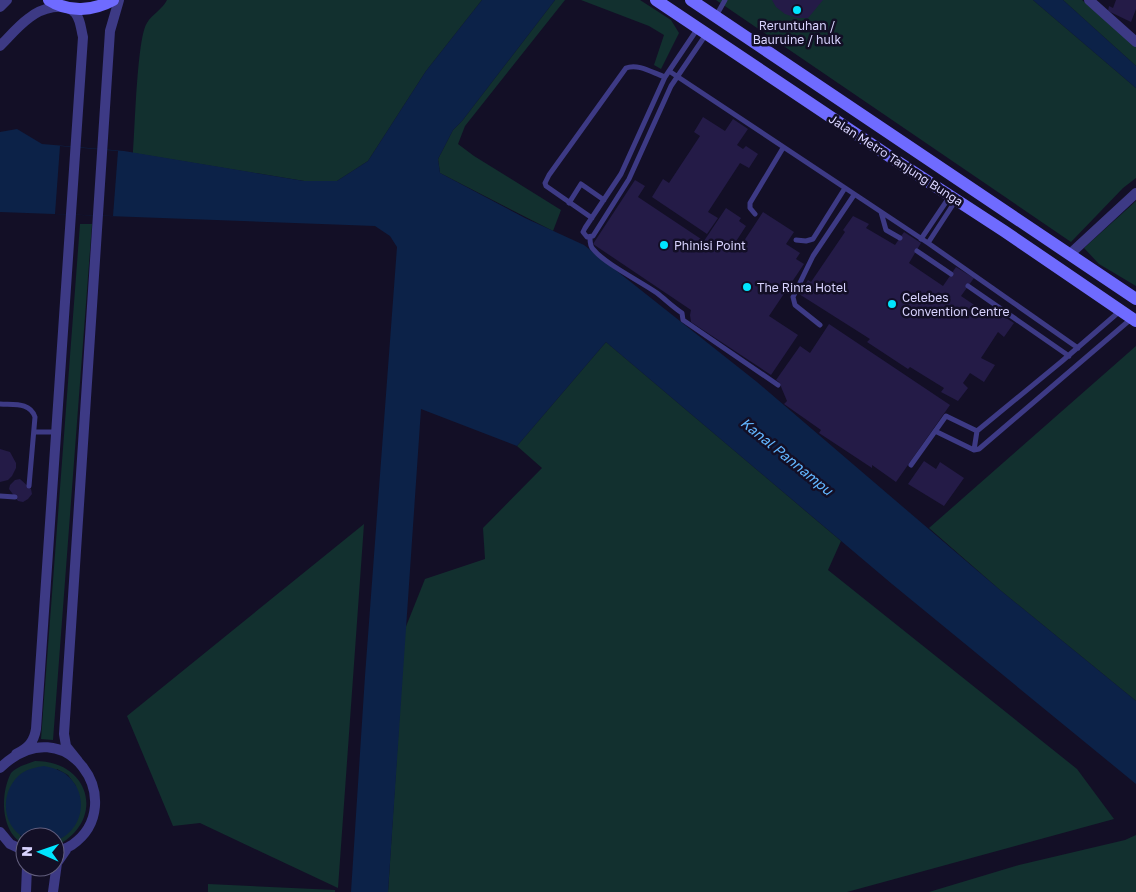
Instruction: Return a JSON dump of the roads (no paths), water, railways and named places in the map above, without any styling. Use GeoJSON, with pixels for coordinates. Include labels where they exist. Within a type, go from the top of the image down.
{"type":"FeatureCollection","features":[{"type":"Feature","properties":{"kind":"main road"},"geometry":{"type":"LineString","coordinates":[[49,0],[56,5],[76,9],[94,8],[113,0]]}},
{"type":"Feature","properties":{"kind":"main road","name":"Jalan Metro Tanjung Bunga"},"geometry":{"type":"LineString","coordinates":[[656,0],[1134,320]]}},
{"type":"Feature","properties":{"kind":"main road","name":"Jalan Metro Tanjung Bunga"},"geometry":{"type":"LineString","coordinates":[[691,0],[1136,299]]}},
{"type":"Feature","properties":{"kind":"main road"},"geometry":{"type":"LineString","coordinates":[[953,198],[963,182]]}},
{"type":"Feature","properties":{"kind":"street"},"geometry":{"type":"LineString","coordinates":[[0,7],[7,0]]}},
{"type":"Feature","properties":{"kind":"street"},"geometry":{"type":"LineString","coordinates":[[53,892],[57,863],[64,851],[73,845],[86,831],[94,814],[95,794],[90,776],[66,746],[64,734],[110,30],[119,0]]}},
{"type":"Feature","properties":{"kind":"street"},"geometry":{"type":"LineString","coordinates":[[1097,0],[1136,42]]}},
{"type":"Feature","properties":{"kind":"street"},"geometry":{"type":"LineString","coordinates":[[0,46],[28,18],[56,7],[66,7],[76,14],[83,37],[36,729],[32,741],[27,748],[16,754],[0,768]]}},
{"type":"Feature","properties":{"kind":"street"},"geometry":{"type":"LineString","coordinates":[[1070,254],[1136,193]]}},
{"type":"Feature","properties":{"kind":"street"},"geometry":{"type":"LineString","coordinates":[[16,754],[34,748],[48,747],[61,750],[78,761]]}},
{"type":"Feature","properties":{"kind":"street"},"geometry":{"type":"LineString","coordinates":[[0,832],[15,848]]}},
{"type":"Feature","properties":{"kind":"street"},"geometry":{"type":"LineString","coordinates":[[10,844],[15,846]]}},
{"type":"Feature","properties":{"kind":"street"},"geometry":{"type":"LineString","coordinates":[[65,849],[73,845]]}},
{"type":"Feature","properties":{"kind":"street"},"geometry":{"type":"LineString","coordinates":[[26,892],[27,877]]}},
{"type":"Feature","properties":{"kind":"lane"},"geometry":{"type":"LineString","coordinates":[[715,16],[725,0]]}},
{"type":"Feature","properties":{"kind":"lane"},"geometry":{"type":"LineString","coordinates":[[590,238],[584,236],[583,232],[621,174],[665,77],[702,30]]}},
{"type":"Feature","properties":{"kind":"lane"},"geometry":{"type":"LineString","coordinates":[[702,30],[671,86],[629,179],[590,238],[590,244],[592,249],[602,257],[659,294],[668,304],[682,313],[683,320],[778,385]]}},
{"type":"Feature","properties":{"kind":"lane"},"geometry":{"type":"LineString","coordinates":[[592,218],[546,186],[545,183],[549,175],[613,83],[626,68],[631,66],[638,67],[665,77]]}},
{"type":"Feature","properties":{"kind":"lane"},"geometry":{"type":"LineString","coordinates":[[669,71],[928,243],[1078,348]]}},
{"type":"Feature","properties":{"kind":"lane"},"geometry":{"type":"LineString","coordinates":[[634,147],[642,151]]}},
{"type":"Feature","properties":{"kind":"lane"},"geometry":{"type":"LineString","coordinates":[[755,214],[750,208],[750,203],[783,148]]}},
{"type":"Feature","properties":{"kind":"lane"},"geometry":{"type":"LineString","coordinates":[[569,203],[581,184],[604,200]]}},
{"type":"Feature","properties":{"kind":"lane"},"geometry":{"type":"LineString","coordinates":[[796,240],[806,241],[813,239],[844,188]]}},
{"type":"Feature","properties":{"kind":"lane"},"geometry":{"type":"LineString","coordinates":[[820,325],[795,305],[793,297],[813,256],[854,195]]}},
{"type":"Feature","properties":{"kind":"lane"},"geometry":{"type":"LineString","coordinates":[[921,239],[953,198]]}},
{"type":"Feature","properties":{"kind":"lane"},"geometry":{"type":"LineString","coordinates":[[928,243],[953,198]]}},
{"type":"Feature","properties":{"kind":"lane"},"geometry":{"type":"LineString","coordinates":[[881,212],[886,230],[900,238]]}},
{"type":"Feature","properties":{"kind":"lane"},"geometry":{"type":"LineString","coordinates":[[916,251],[951,274]]}},
{"type":"Feature","properties":{"kind":"lane"},"geometry":{"type":"LineString","coordinates":[[968,286],[1069,356]]}},
{"type":"Feature","properties":{"kind":"lane"},"geometry":{"type":"LineString","coordinates":[[974,450],[977,431],[1069,356],[1120,311]]}},
{"type":"Feature","properties":{"kind":"lane"},"geometry":{"type":"LineString","coordinates":[[935,432],[974,450],[979,449],[1134,320]]}},
{"type":"Feature","properties":{"kind":"lane"},"geometry":{"type":"LineString","coordinates":[[0,404],[28,406],[33,411],[35,417],[29,486]]}},
{"type":"Feature","properties":{"kind":"lane"},"geometry":{"type":"LineString","coordinates":[[910,465],[946,416],[977,431]]}},
{"type":"Feature","properties":{"kind":"lane"},"geometry":{"type":"LineString","coordinates":[[34,432],[56,432]]}},
{"type":"Feature","properties":{"kind":"lane"},"geometry":{"type":"LineString","coordinates":[[0,496],[15,497]]}},
{"type":"Feature","properties":{"kind":"water","name":"Kanal Pannampu"},"geometry":{"type":"Polygon","coordinates":[[[482,0],[555,0],[462,121],[453,130],[438,159],[440,173],[525,218],[584,245],[757,382],[1000,590],[1136,701],[1136,784],[892,584],[606,342],[517,446],[421,409],[388,892],[351,892],[397,247],[390,236],[375,226],[0,212],[0,132],[17,129],[42,144],[124,151],[304,181],[337,181],[368,161],[426,71],[482,0]]]}},
{"type":"Feature","properties":{"kind":"water"},"geometry":{"type":"Polygon","coordinates":[[[1033,0],[1063,0],[1136,66],[1136,88],[1033,0]]]}},
{"type":"Feature","properties":{"kind":"water"},"geometry":{"type":"Polygon","coordinates":[[[44,766],[60,771],[76,785],[81,804],[80,813],[72,830],[65,835],[65,827],[15,827],[15,830],[11,825],[6,807],[10,788],[22,773],[44,766]]]}},
{"type":"Feature","properties":{"kind":"place","name":"Reruntuhan / Bauruine / hulk"},"geometry":{"type":"Point","coordinates":[797,10]}},
{"type":"Feature","properties":{"kind":"place","name":"Phinisi Point"},"geometry":{"type":"Point","coordinates":[664,245]}},
{"type":"Feature","properties":{"kind":"place","name":"The Rinra Hotel"},"geometry":{"type":"Point","coordinates":[747,287]}},
{"type":"Feature","properties":{"kind":"place","name":"Celebes Convention Centre"},"geometry":{"type":"Point","coordinates":[892,304]}}]}
